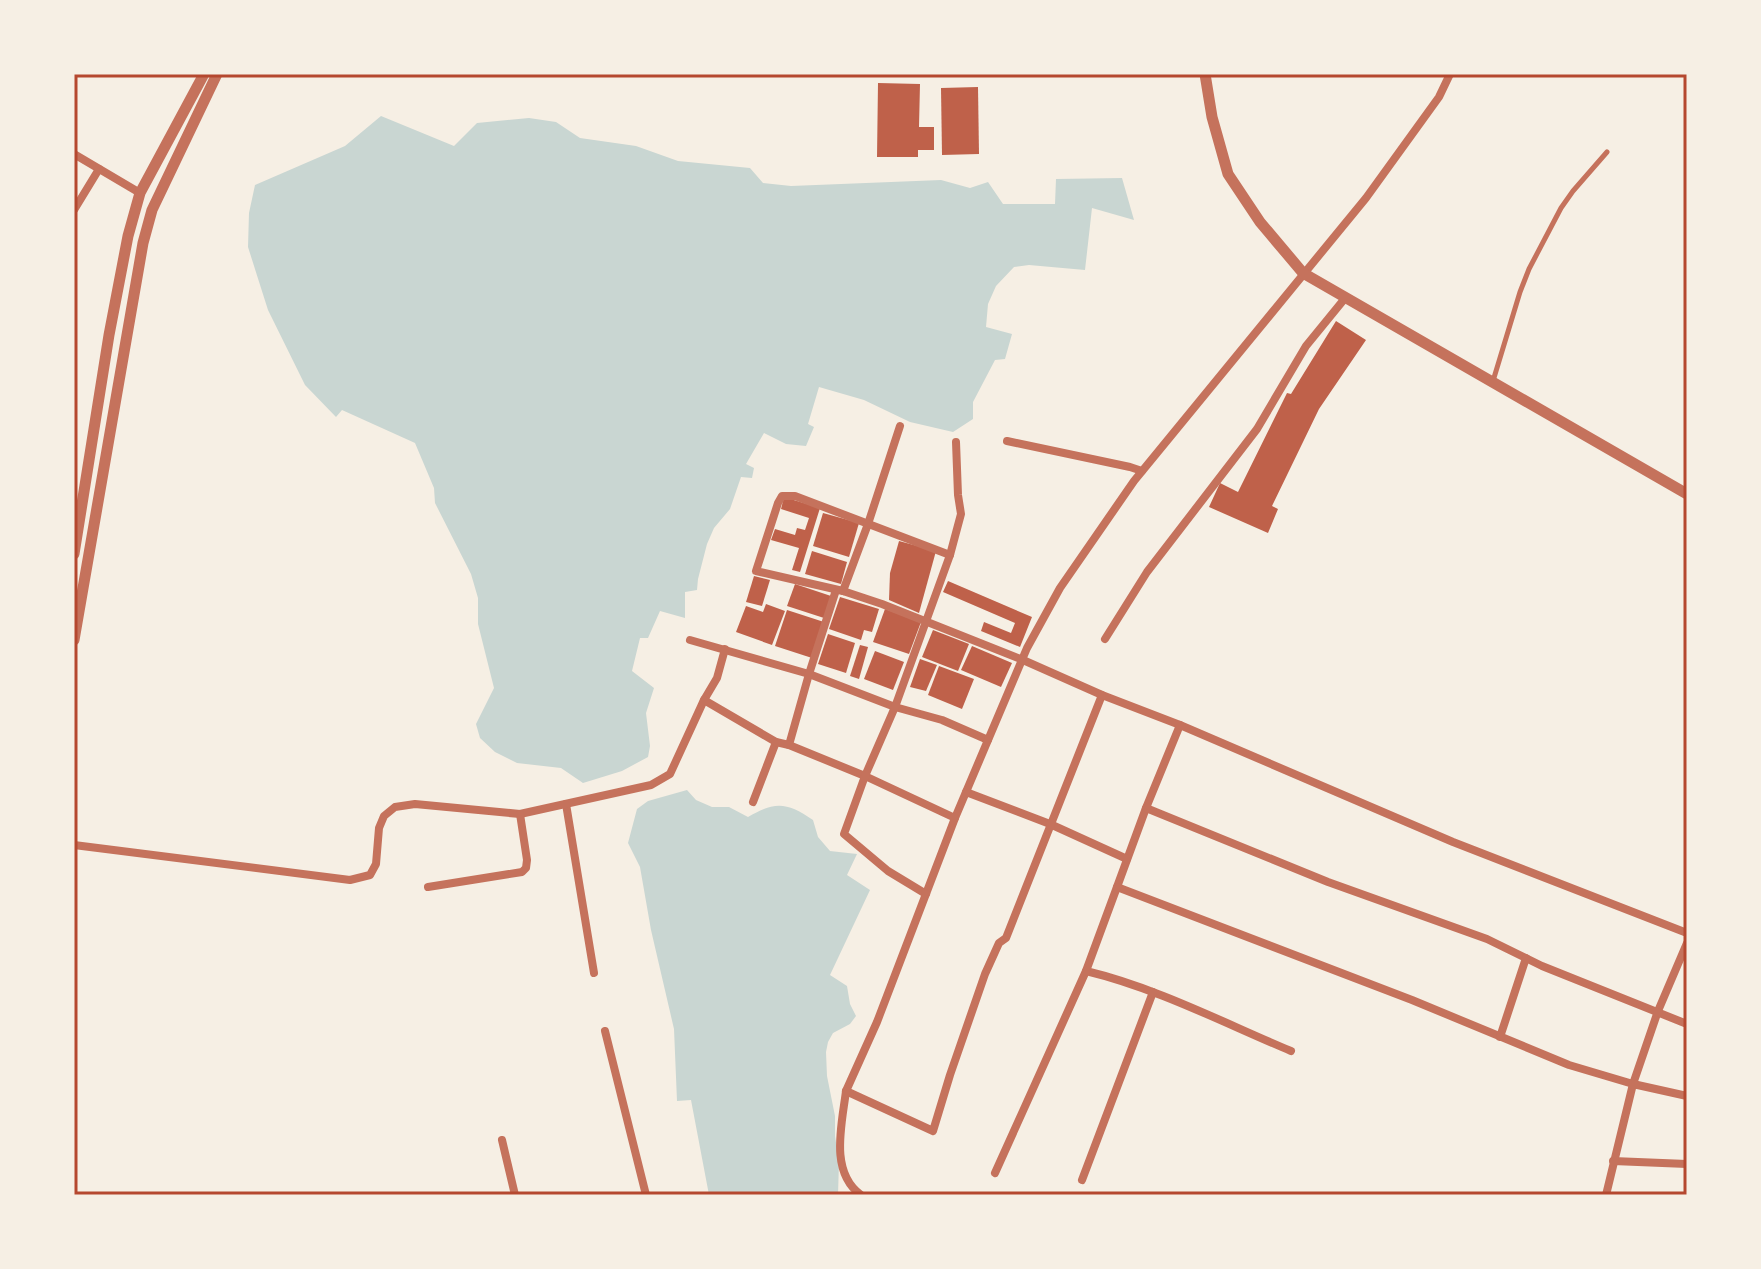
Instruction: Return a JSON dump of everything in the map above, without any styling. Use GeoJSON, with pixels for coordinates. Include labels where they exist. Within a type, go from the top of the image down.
{"type":"FeatureCollection","features":[{"type":"Feature","properties":{"kind":"street"},"geometry":{"type":"LineString","coordinates":[[74,554],[128,236],[140,193],[204,74]]}},
{"type":"Feature","properties":{"kind":"street"},"geometry":{"type":"LineString","coordinates":[[74,640],[143,243],[152,210],[217,74]]}},
{"type":"Feature","properties":{"kind":"street"},"geometry":{"type":"LineString","coordinates":[[1205,74],[1212,117],[1228,174],[1260,222],[1303,273],[1687,494]]}},
{"type":"Feature","properties":{"kind":"street"},"geometry":{"type":"LineString","coordinates":[[861,1195],[855,1191],[841,1160],[839,1143],[846,1091],[877,1022],[955,818],[1027,648],[1060,588],[1142,471],[1366,198],[1439,97],[1450,74]]}},
{"type":"Feature","properties":{"kind":"street"},"geometry":{"type":"LineString","coordinates":[[74,154],[140,193]]}},
{"type":"Feature","properties":{"kind":"street"},"geometry":{"type":"LineString","coordinates":[[74,210],[99,169]]}},
{"type":"Feature","properties":{"kind":"street"},"geometry":{"type":"LineString","coordinates":[[1105,639],[1147,572],[1257,429],[1306,346],[1346,297]]}},
{"type":"Feature","properties":{"kind":"street"},"geometry":{"type":"LineString","coordinates":[[789,745],[809,674],[868,524],[900,426]]}},
{"type":"Feature","properties":{"kind":"street"},"geometry":{"type":"LineString","coordinates":[[1007,441],[1142,471]]}},
{"type":"Feature","properties":{"kind":"street"},"geometry":{"type":"LineString","coordinates":[[926,894],[888,871],[844,834],[895,707],[950,555],[961,514],[956,442]]}},
{"type":"Feature","properties":{"kind":"street"},"geometry":{"type":"LineString","coordinates":[[950,555],[795,496],[782,496],[756,571],[840,591],[926,621],[1453,842],[1687,933]]}},
{"type":"Feature","properties":{"kind":"street"},"geometry":{"type":"LineString","coordinates":[[690,640],[809,674],[895,707],[942,720],[988,740]]}},
{"type":"Feature","properties":{"kind":"street"},"geometry":{"type":"LineString","coordinates":[[74,845],[350,880],[370,875],[376,864],[379,828],[384,816],[395,807],[415,804],[520,814],[651,785],[670,774],[717,678],[725,649]]}},
{"type":"Feature","properties":{"kind":"street"},"geometry":{"type":"LineString","coordinates":[[846,1091],[933,1131],[985,974],[999,943],[1006,938],[1102,695]]}},
{"type":"Feature","properties":{"kind":"street"},"geometry":{"type":"LineString","coordinates":[[704,700],[776,742],[865,776],[955,818]]}},
{"type":"Feature","properties":{"kind":"street"},"geometry":{"type":"LineString","coordinates":[[995,1173],[1086,971],[1180,725]]}},
{"type":"Feature","properties":{"kind":"street"},"geometry":{"type":"LineString","coordinates":[[753,802],[776,742]]}},
{"type":"Feature","properties":{"kind":"street"},"geometry":{"type":"LineString","coordinates":[[966,792],[1050,824],[1127,859]]}},
{"type":"Feature","properties":{"kind":"street"},"geometry":{"type":"LineString","coordinates":[[566,804],[594,973]]}},
{"type":"Feature","properties":{"kind":"street"},"geometry":{"type":"LineString","coordinates":[[1146,808],[1328,882],[1487,939],[1687,1024]]}},
{"type":"Feature","properties":{"kind":"street"},"geometry":{"type":"LineString","coordinates":[[428,887],[522,872],[527,860],[520,814]]}},
{"type":"Feature","properties":{"kind":"street"},"geometry":{"type":"LineString","coordinates":[[1117,887],[1412,1000],[1569,1065],[1687,1096]]}},
{"type":"Feature","properties":{"kind":"street"},"geometry":{"type":"LineString","coordinates":[[1606,1195],[1633,1084],[1658,1011],[1687,943]]}},
{"type":"Feature","properties":{"kind":"street"},"geometry":{"type":"LineString","coordinates":[[1500,1037],[1526,958]]}},
{"type":"Feature","properties":{"kind":"street"},"geometry":{"type":"LineString","coordinates":[[1086,971],[1153,992],[1291,1051]]}},
{"type":"Feature","properties":{"kind":"street"},"geometry":{"type":"LineString","coordinates":[[1082,1180],[1153,992]]}},
{"type":"Feature","properties":{"kind":"street"},"geometry":{"type":"LineString","coordinates":[[605,1031],[646,1195]]}},
{"type":"Feature","properties":{"kind":"street"},"geometry":{"type":"LineString","coordinates":[[502,1140],[515,1195]]}},
{"type":"Feature","properties":{"kind":"street"},"geometry":{"type":"LineString","coordinates":[[1613,1161],[1687,1164]]}},
{"type":"Feature","properties":{"kind":"lane"},"geometry":{"type":"LineString","coordinates":[[1493,382],[1529,269],[1567,199],[1607,152]]}},
{"type":"Feature","properties":{"kind":"shaded area"},"geometry":{"type":"Polygon","coordinates":[[[381,116],[454,146],[477,123],[529,118],[556,122],[580,138],[636,146],[678,161],[750,168],[763,183],[791,186],[941,180],[970,188],[988,182],[1003,204],[1055,204],[1056,179],[1122,178],[1134,220],[1092,208],[1085,270],[1029,265],[1014,267],[996,286],[988,304],[986,327],[1012,334],[1005,359],[995,360],[973,402],[973,419],[953,432],[910,422],[864,400],[819,387],[808,424],[814,427],[806,446],[786,444],[764,433],[746,464],[754,468],[752,478],[741,477],[730,509],[714,528],[707,544],[697,590],[685,592],[685,618],[660,611],[648,638],[640,638],[632,671],[654,688],[646,713],[650,746],[648,757],[622,771],[583,783],[561,768],[517,763],[495,752],[480,738],[476,724],[494,688],[478,624],[478,598],[471,574],[435,503],[434,488],[415,443],[342,410],[336,417],[305,385],[268,310],[248,247],[249,213],[255,185],[345,146],[381,116]]]}},
{"type":"Feature","properties":{"kind":"shaded area"},"geometry":{"type":"Polygon","coordinates":[[[687,790],[696,800],[712,807],[729,807],[748,817],[774,806],[796,810],[813,820],[818,837],[830,851],[857,854],[847,875],[870,890],[830,975],[847,986],[856,1016],[850,1024],[833,1033],[826,1052],[839,1162],[838,1195],[709,1195],[691,1100],[677,1101],[674,1029],[640,867],[628,843],[637,809],[648,801],[687,790]]]}},
{"type":"Feature","properties":{"kind":"building"},"geometry":{"type":"Polygon","coordinates":[[[878,83],[920,84],[919,127],[934,127],[934,150],[918,150],[918,157],[877,157],[878,83]]]}},
{"type":"Feature","properties":{"kind":"building"},"geometry":{"type":"Polygon","coordinates":[[[978,87],[979,154],[942,155],[941,88],[978,87]]]}},
{"type":"Feature","properties":{"kind":"building"},"geometry":{"type":"Polygon","coordinates":[[[1336,321],[1366,340],[1319,409],[1272,506],[1278,509],[1268,533],[1209,507],[1220,483],[1238,492],[1287,393],[1291,394],[1336,321]]]}},
{"type":"Feature","properties":{"kind":"building"},"geometry":{"type":"Polygon","coordinates":[[[784,497],[820,508],[800,572],[792,570],[799,548],[771,540],[775,529],[795,535],[797,528],[805,530],[809,518],[781,509],[784,497]]]}},
{"type":"Feature","properties":{"kind":"building"},"geometry":{"type":"Polygon","coordinates":[[[823,513],[859,523],[849,557],[813,546],[823,513]]]}},
{"type":"Feature","properties":{"kind":"building"},"geometry":{"type":"Polygon","coordinates":[[[899,541],[936,551],[919,613],[889,600],[890,573],[899,541]]]}},
{"type":"Feature","properties":{"kind":"building"},"geometry":{"type":"Polygon","coordinates":[[[812,551],[847,562],[841,584],[805,574],[812,551]]]}},
{"type":"Feature","properties":{"kind":"building"},"geometry":{"type":"Polygon","coordinates":[[[754,576],[770,580],[762,606],[746,602],[754,576]]]}},
{"type":"Feature","properties":{"kind":"building"},"geometry":{"type":"Polygon","coordinates":[[[948,581],[1032,617],[1020,647],[981,631],[984,622],[1011,633],[1015,623],[943,592],[948,581]]]}},
{"type":"Feature","properties":{"kind":"building"},"geometry":{"type":"Polygon","coordinates":[[[795,584],[831,596],[824,618],[787,606],[795,584]]]}},
{"type":"Feature","properties":{"kind":"building"},"geometry":{"type":"Polygon","coordinates":[[[840,597],[879,609],[872,632],[864,630],[861,640],[829,629],[840,597]]]}},
{"type":"Feature","properties":{"kind":"building"},"geometry":{"type":"Polygon","coordinates":[[[766,604],[785,611],[772,645],[736,632],[746,606],[763,612],[766,604]]]}},
{"type":"Feature","properties":{"kind":"building"},"geometry":{"type":"Polygon","coordinates":[[[885,609],[921,622],[909,654],[873,642],[885,609]]]}},
{"type":"Feature","properties":{"kind":"building"},"geometry":{"type":"Polygon","coordinates":[[[787,610],[824,622],[812,658],[775,646],[787,610]]]}},
{"type":"Feature","properties":{"kind":"building"},"geometry":{"type":"Polygon","coordinates":[[[933,630],[969,644],[958,671],[922,657],[933,630]]]}},
{"type":"Feature","properties":{"kind":"building"},"geometry":{"type":"Polygon","coordinates":[[[828,634],[855,643],[846,673],[818,664],[828,634]]]}},
{"type":"Feature","properties":{"kind":"building"},"geometry":{"type":"Polygon","coordinates":[[[860,645],[868,647],[859,679],[850,676],[860,645]]]}},
{"type":"Feature","properties":{"kind":"building"},"geometry":{"type":"Polygon","coordinates":[[[972,646],[1012,663],[1001,687],[961,670],[972,646]]]}},
{"type":"Feature","properties":{"kind":"building"},"geometry":{"type":"Polygon","coordinates":[[[875,651],[904,662],[893,690],[864,679],[875,651]]]}},
{"type":"Feature","properties":{"kind":"building"},"geometry":{"type":"Polygon","coordinates":[[[920,659],[937,665],[926,691],[910,687],[920,659]]]}},
{"type":"Feature","properties":{"kind":"building"},"geometry":{"type":"Polygon","coordinates":[[[939,666],[974,679],[962,709],[928,695],[939,666]]]}}]}
